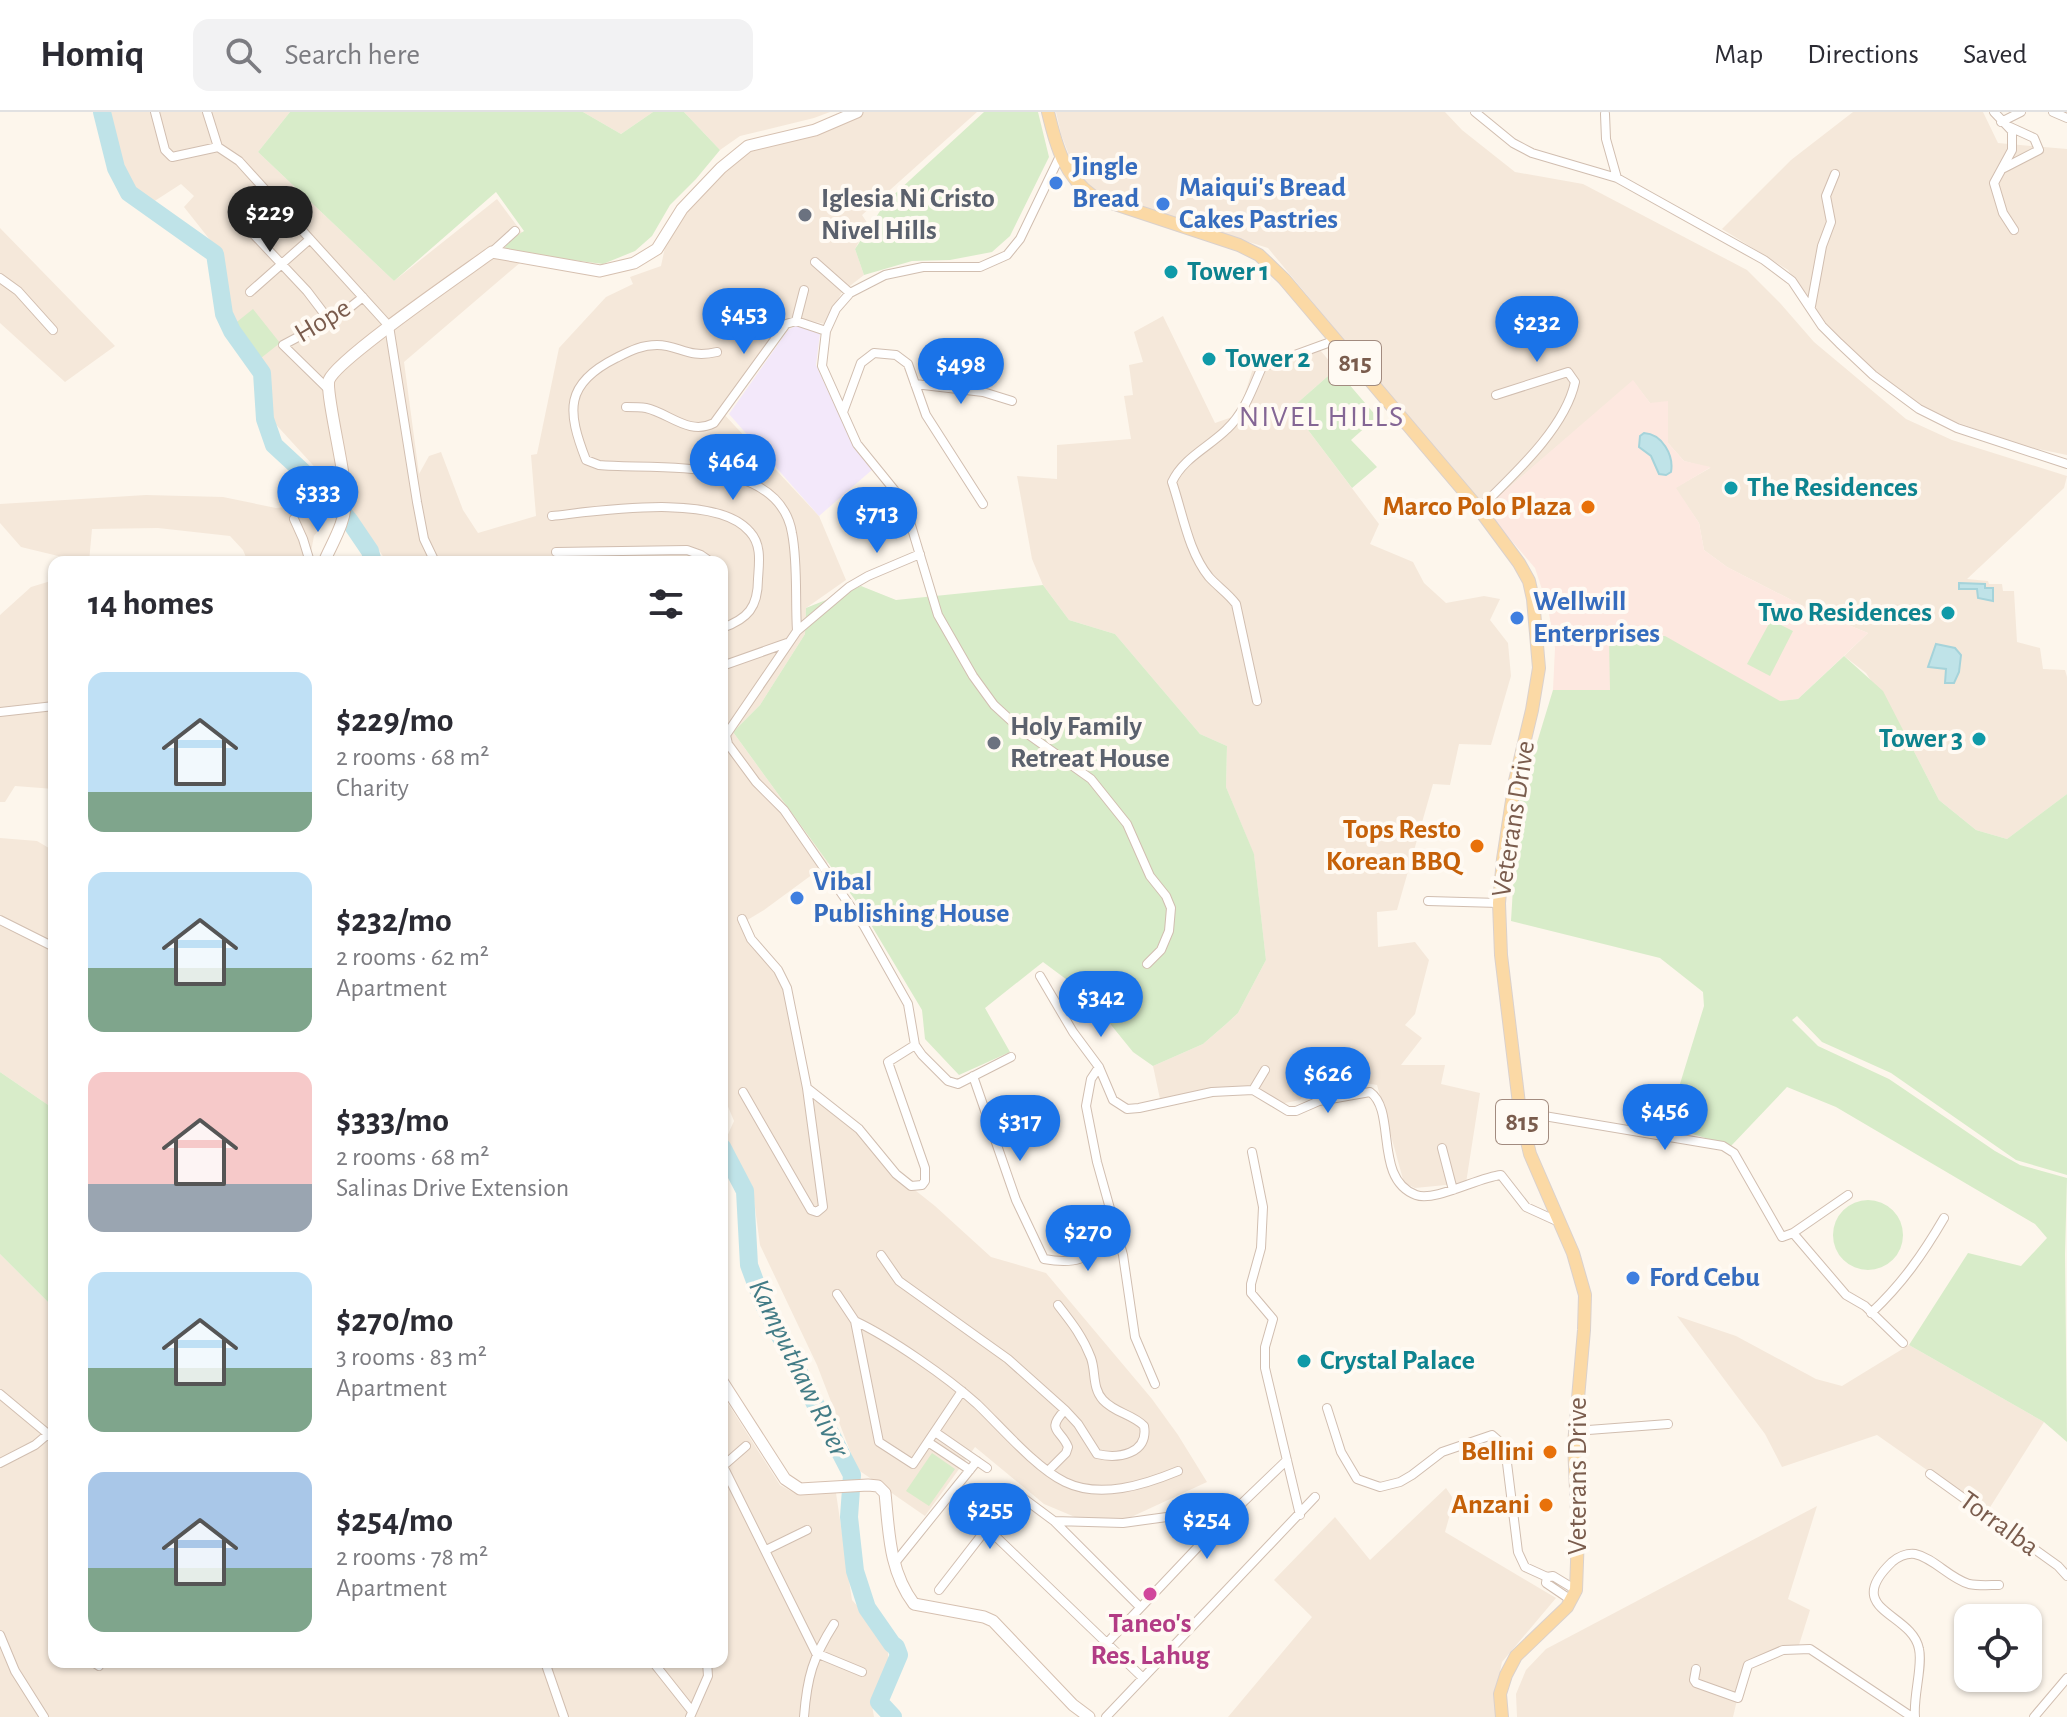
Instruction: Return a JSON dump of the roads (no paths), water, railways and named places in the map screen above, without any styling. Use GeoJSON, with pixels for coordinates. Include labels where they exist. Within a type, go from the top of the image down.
{"type":"FeatureCollection","features":[{"type":"Feature","properties":{"kind":"main road","name":"Veterans Drive"},"geometry":{"type":"LineString","coordinates":[[1048,112],[1060,156],[1075,182],[1094,197],[1239,245],[1259,255],[1284,279],[1479,509],[1529,581],[1539,645],[1539,668],[1509,815],[1499,903],[1501,955],[1520,1112],[1530,1154],[1573,1253],[1585,1295],[1575,1431],[1578,1534],[1573,1595]]}},
{"type":"Feature","properties":{"kind":"main road"},"geometry":{"type":"LineString","coordinates":[[1502,1717],[1500,1694],[1516,1656],[1567,1607],[1573,1595]]}},
{"type":"Feature","properties":{"kind":"street"},"geometry":{"type":"LineString","coordinates":[[155,112],[165,150],[172,157],[218,147]]}},
{"type":"Feature","properties":{"kind":"street"},"geometry":{"type":"LineString","coordinates":[[207,112],[218,147],[239,161],[389,326],[424,539],[432,556]]}},
{"type":"Feature","properties":{"kind":"street"},"geometry":{"type":"LineString","coordinates":[[492,252],[600,271],[634,263],[657,249],[682,209],[721,168],[748,146],[815,130],[857,112]]}},
{"type":"Feature","properties":{"kind":"street"},"geometry":{"type":"LineString","coordinates":[[1475,112],[1513,143],[1532,153],[1617,178],[1764,260],[1792,281],[1822,326],[1839,343],[1873,375],[1919,409],[1957,428],[2067,464]]}},
{"type":"Feature","properties":{"kind":"street"},"geometry":{"type":"LineString","coordinates":[[1994,112],[2012,131],[2012,150],[1994,183],[2005,218],[2014,230]]}},
{"type":"Feature","properties":{"kind":"street"},"geometry":{"type":"LineString","coordinates":[[2005,124],[2021,112]]}},
{"type":"Feature","properties":{"kind":"street"},"geometry":{"type":"LineString","coordinates":[[2053,112],[2067,118]]}},
{"type":"Feature","properties":{"kind":"street"},"geometry":{"type":"LineString","coordinates":[[1605,114],[1606,139],[1617,178]]}},
{"type":"Feature","properties":{"kind":"street"},"geometry":{"type":"LineString","coordinates":[[2002,169],[2039,150],[2034,138],[2005,124]]}},
{"type":"Feature","properties":{"kind":"street"},"geometry":{"type":"LineString","coordinates":[[1060,156],[1020,239],[1007,255],[980,267],[923,267],[885,275],[850,293],[836,309],[826,331],[822,366],[857,444],[904,502],[938,615],[973,676],[994,705],[1018,727],[1091,779],[1127,824],[1150,876],[1166,896],[1171,908],[1169,931],[1161,950],[1147,964]]}},
{"type":"Feature","properties":{"kind":"street"},"geometry":{"type":"LineString","coordinates":[[1811,306],[1822,246],[1831,222],[1826,196],[1835,174]]}},
{"type":"Feature","properties":{"kind":"street"},"geometry":{"type":"LineString","coordinates":[[242,222],[307,291],[329,320]]}},
{"type":"Feature","properties":{"kind":"street"},"geometry":{"type":"LineString","coordinates":[[327,556],[343,523],[346,498],[328,389],[331,375],[389,326],[492,252],[515,231]]}},
{"type":"Feature","properties":{"kind":"street"},"geometry":{"type":"LineString","coordinates":[[250,292],[310,239]]}},
{"type":"Feature","properties":{"kind":"street"},"geometry":{"type":"LineString","coordinates":[[815,262],[850,293]]}},
{"type":"Feature","properties":{"kind":"street"},"geometry":{"type":"LineString","coordinates":[[0,278],[18,291],[53,330]]}},
{"type":"Feature","properties":{"kind":"street"},"geometry":{"type":"LineString","coordinates":[[796,321],[804,290]]}},
{"type":"Feature","properties":{"kind":"street","name":"Hope"},"geometry":{"type":"LineString","coordinates":[[328,389],[283,345],[363,297]]}},
{"type":"Feature","properties":{"kind":"street"},"geometry":{"type":"LineString","coordinates":[[626,407],[647,408],[683,424],[705,427],[714,423],[786,324],[796,321],[826,331]]}},
{"type":"Feature","properties":{"kind":"street"},"geometry":{"type":"LineString","coordinates":[[1257,701],[1236,604],[1210,578],[1193,549],[1172,482],[1179,468],[1226,430],[1241,413],[1262,367],[1336,340]]}},
{"type":"Feature","properties":{"kind":"street"},"geometry":{"type":"LineString","coordinates":[[717,352],[703,355],[684,353],[661,344],[640,346],[595,369],[575,391],[573,414],[578,440],[586,460],[599,465],[697,468],[748,482],[775,498],[792,532],[797,631]]}},
{"type":"Feature","properties":{"kind":"street"},"geometry":{"type":"LineString","coordinates":[[843,412],[861,363],[874,353],[896,355],[908,364],[926,415],[983,504]]}},
{"type":"Feature","properties":{"kind":"street"},"geometry":{"type":"LineString","coordinates":[[1479,509],[1562,417],[1575,382],[1568,372],[1496,395]]}},
{"type":"Feature","properties":{"kind":"street"},"geometry":{"type":"LineString","coordinates":[[915,384],[983,392],[1012,401]]}},
{"type":"Feature","properties":{"kind":"street"},"geometry":{"type":"LineString","coordinates":[[552,516],[658,507],[689,508],[714,512],[749,529],[759,550],[758,594],[751,612],[728,626]]}},
{"type":"Feature","properties":{"kind":"street"},"geometry":{"type":"LineString","coordinates":[[294,519],[308,556]]}},
{"type":"Feature","properties":{"kind":"street"},"geometry":{"type":"LineString","coordinates":[[556,552],[687,550],[702,556]]}},
{"type":"Feature","properties":{"kind":"street"},"geometry":{"type":"LineString","coordinates":[[728,732],[797,631],[849,587],[920,554]]}},
{"type":"Feature","properties":{"kind":"street"},"geometry":{"type":"LineString","coordinates":[[728,664],[788,642]]}},
{"type":"Feature","properties":{"kind":"street"},"geometry":{"type":"LineString","coordinates":[[0,712],[48,707]]}},
{"type":"Feature","properties":{"kind":"street"},"geometry":{"type":"LineString","coordinates":[[728,744],[756,782],[784,810],[864,926],[908,1004],[915,1045],[948,1081],[958,1084],[1011,1057]]}},
{"type":"Feature","properties":{"kind":"street"},"geometry":{"type":"LineString","coordinates":[[1428,901],[1499,903]]}},
{"type":"Feature","properties":{"kind":"street"},"geometry":{"type":"LineString","coordinates":[[742,919],[751,939],[778,970],[787,988],[807,1088],[823,1207],[817,1212],[811,1210],[743,1092]]}},
{"type":"Feature","properties":{"kind":"street"},"geometry":{"type":"LineString","coordinates":[[0,920],[48,944]]}},
{"type":"Feature","properties":{"kind":"street"},"geometry":{"type":"LineString","coordinates":[[1040,976],[1073,1032],[1099,1067],[1113,1100],[1127,1109],[1212,1092],[1253,1090],[1288,1111],[1319,1101],[1370,1092],[1378,1097],[1382,1108],[1387,1154],[1402,1185],[1417,1196],[1453,1190],[1501,1175],[1526,1207],[1559,1222]]}},
{"type":"Feature","properties":{"kind":"street"},"geometry":{"type":"LineString","coordinates":[[807,1088],[859,1129],[896,1174],[911,1186],[922,1185],[925,1168],[888,1062],[915,1045]]}},
{"type":"Feature","properties":{"kind":"street"},"geometry":{"type":"LineString","coordinates":[[1099,1067],[1091,1079],[1086,1106],[1097,1162],[1117,1234],[1135,1337],[1155,1384]]}},
{"type":"Feature","properties":{"kind":"street"},"geometry":{"type":"LineString","coordinates":[[1253,1090],[1265,1070]]}},
{"type":"Feature","properties":{"kind":"street"},"geometry":{"type":"LineString","coordinates":[[973,1076],[1016,1200],[1044,1259],[1073,1262],[1090,1255],[1117,1234]]}},
{"type":"Feature","properties":{"kind":"street"},"geometry":{"type":"LineString","coordinates":[[1520,1112],[1723,1146],[1734,1153],[1782,1237],[1793,1233],[1848,1195]]}},
{"type":"Feature","properties":{"kind":"street"},"geometry":{"type":"LineString","coordinates":[[1442,1148],[1453,1190]]}},
{"type":"Feature","properties":{"kind":"street"},"geometry":{"type":"LineString","coordinates":[[1252,1152],[1263,1207],[1261,1248],[1251,1293],[1273,1319],[1265,1347],[1265,1368],[1300,1515]]}},
{"type":"Feature","properties":{"kind":"street"},"geometry":{"type":"LineString","coordinates":[[1871,1313],[1893,1293],[1918,1262],[1944,1218]]}},
{"type":"Feature","properties":{"kind":"street"},"geometry":{"type":"LineString","coordinates":[[1793,1233],[1846,1295],[1903,1343]]}},
{"type":"Feature","properties":{"kind":"street"},"geometry":{"type":"LineString","coordinates":[[881,1255],[899,1281],[1008,1359],[1065,1410],[1097,1454],[1121,1456],[1137,1450],[1144,1441],[1141,1423],[1120,1414],[1101,1398],[1096,1390],[1092,1363],[1081,1333],[1058,1305]]}},
{"type":"Feature","properties":{"kind":"street"},"geometry":{"type":"LineString","coordinates":[[837,1294],[855,1321],[879,1442],[913,1464],[962,1391]]}},
{"type":"Feature","properties":{"kind":"street"},"geometry":{"type":"LineString","coordinates":[[855,1321],[962,1391],[1048,1471],[1066,1483],[1097,1490],[1133,1486],[1178,1471]]}},
{"type":"Feature","properties":{"kind":"street"},"geometry":{"type":"LineString","coordinates":[[728,1390],[785,1479],[800,1489],[868,1485],[878,1486],[885,1493],[893,1565],[914,1604],[993,1621],[1073,1705],[1089,1717]]}},
{"type":"Feature","properties":{"kind":"street"},"geometry":{"type":"LineString","coordinates":[[0,1394],[48,1434]]}},
{"type":"Feature","properties":{"kind":"street"},"geometry":{"type":"LineString","coordinates":[[1327,1408],[1341,1452],[1357,1479],[1380,1487],[1400,1482],[1442,1452],[1492,1435],[1500,1442],[1506,1455],[1518,1552],[1525,1567],[1547,1577],[1546,1583],[1573,1595]]}},
{"type":"Feature","properties":{"kind":"street"},"geometry":{"type":"LineString","coordinates":[[1048,1471],[1068,1447],[1055,1431],[1055,1424],[1065,1410]]}},
{"type":"Feature","properties":{"kind":"street"},"geometry":{"type":"LineString","coordinates":[[1575,1431],[1668,1424]]}},
{"type":"Feature","properties":{"kind":"street"},"geometry":{"type":"LineString","coordinates":[[935,1432],[987,1468]]}},
{"type":"Feature","properties":{"kind":"street"},"geometry":{"type":"LineString","coordinates":[[0,1463],[48,1438]]}},
{"type":"Feature","properties":{"kind":"street"},"geometry":{"type":"LineString","coordinates":[[928,1442],[970,1470]]}},
{"type":"Feature","properties":{"kind":"street"},"geometry":{"type":"LineString","coordinates":[[728,1462],[746,1446]]}},
{"type":"Feature","properties":{"kind":"street"},"geometry":{"type":"LineString","coordinates":[[1107,1643],[1212,1532],[1287,1460]]}},
{"type":"Feature","properties":{"kind":"street"},"geometry":{"type":"LineString","coordinates":[[893,1565],[977,1461]]}},
{"type":"Feature","properties":{"kind":"street","name":"Torralba"},"geometry":{"type":"LineString","coordinates":[[1930,1474],[2058,1566],[2067,1576]]}},
{"type":"Feature","properties":{"kind":"street"},"geometry":{"type":"LineString","coordinates":[[728,1476],[816,1653],[862,1672]]}},
{"type":"Feature","properties":{"kind":"street"},"geometry":{"type":"LineString","coordinates":[[939,1590],[1015,1492],[1054,1521],[1140,1607]]}},
{"type":"Feature","properties":{"kind":"street"},"geometry":{"type":"LineString","coordinates":[[1106,1717],[1315,1497]]}},
{"type":"Feature","properties":{"kind":"street"},"geometry":{"type":"LineString","coordinates":[[1054,1521],[1123,1523],[1174,1516],[1188,1517],[1212,1532]]}},
{"type":"Feature","properties":{"kind":"street"},"geometry":{"type":"LineString","coordinates":[[988,1529],[1143,1678]]}},
{"type":"Feature","properties":{"kind":"street"},"geometry":{"type":"LineString","coordinates":[[766,1550],[807,1530]]}},
{"type":"Feature","properties":{"kind":"street"},"geometry":{"type":"LineString","coordinates":[[1696,1669],[1696,1683],[1738,1698],[1748,1665],[1783,1650],[1810,1649],[1914,1717],[1919,1649],[1905,1627],[1883,1612],[1876,1603],[1873,1590],[1877,1581],[1894,1560],[1906,1554],[1918,1554],[1971,1584],[1999,1585]]}},
{"type":"Feature","properties":{"kind":"street"},"geometry":{"type":"LineString","coordinates":[[804,1717],[807,1680],[816,1653],[834,1624]]}},
{"type":"Feature","properties":{"kind":"street"},"geometry":{"type":"LineString","coordinates":[[0,1635],[15,1671],[44,1717]]}},
{"type":"Feature","properties":{"kind":"street"},"geometry":{"type":"LineString","coordinates":[[547,1668],[564,1717]]}},
{"type":"Feature","properties":{"kind":"street"},"geometry":{"type":"LineString","coordinates":[[657,1668],[691,1714],[708,1676],[707,1668]]}},
{"type":"Feature","properties":{"kind":"street"},"geometry":{"type":"LineString","coordinates":[[2034,1717],[2067,1678]]}},
{"type":"Feature","properties":{"kind":"water"},"geometry":{"type":"Polygon","coordinates":[[[1644,433],[1656,437],[1665,446],[1671,459],[1671,472],[1659,474],[1651,456],[1639,447],[1640,436],[1644,433]]]}},
{"type":"Feature","properties":{"kind":"water"},"geometry":{"type":"Polygon","coordinates":[[[1959,583],[1985,584],[1985,588],[1993,588],[1993,601],[1978,598],[1977,589],[1959,589],[1959,583]]]}},
{"type":"Feature","properties":{"kind":"water"},"geometry":{"type":"Polygon","coordinates":[[[1936,644],[1955,648],[1961,655],[1954,683],[1945,683],[1946,669],[1928,667],[1936,644]]]}},
{"type":"Feature","properties":{"kind":"waterway","name":"Kamputhaw River"},"geometry":{"type":"LineString","coordinates":[[102,112],[116,168],[129,193],[215,254],[224,314],[232,331],[262,373],[265,419],[274,445],[327,494],[349,520],[371,556]]}},
{"type":"Feature","properties":{"kind":"waterway","name":"Kamputhaw River"},"geometry":{"type":"LineString","coordinates":[[728,1158],[745,1191],[749,1265],[763,1303],[852,1475],[849,1517],[855,1571],[867,1608],[899,1655],[879,1702],[893,1717]]}},
{"type":"Feature","properties":{"kind":"place","name":"Jingle Bread"},"geometry":{"type":"Point","coordinates":[1056,183]}},
{"type":"Feature","properties":{"kind":"place","name":"Maiqui's Bread Cakes Pastries"},"geometry":{"type":"Point","coordinates":[1163,204]}},
{"type":"Feature","properties":{"kind":"place","name":"Iglesia Ni Cristo Nivel Hills"},"geometry":{"type":"Point","coordinates":[805,215]}},
{"type":"Feature","properties":{"kind":"place","name":"Tower 1"},"geometry":{"type":"Point","coordinates":[1171,272]}},
{"type":"Feature","properties":{"kind":"place","name":"Tower 2"},"geometry":{"type":"Point","coordinates":[1209,359]}},
{"type":"Feature","properties":{"kind":"place","name":"The Residences"},"geometry":{"type":"Point","coordinates":[1731,488]}},
{"type":"Feature","properties":{"kind":"place","name":"Marco Polo Plaza"},"geometry":{"type":"Point","coordinates":[1588,507]}},
{"type":"Feature","properties":{"kind":"place","name":"Two Residences"},"geometry":{"type":"Point","coordinates":[1948,613]}},
{"type":"Feature","properties":{"kind":"place","name":"Wellwill Enterprises"},"geometry":{"type":"Point","coordinates":[1517,618]}},
{"type":"Feature","properties":{"kind":"place","name":"Tower 3"},"geometry":{"type":"Point","coordinates":[1979,739]}},
{"type":"Feature","properties":{"kind":"place","name":"Holy Family Retreat House"},"geometry":{"type":"Point","coordinates":[994,743]}},
{"type":"Feature","properties":{"kind":"place","name":"Tops Resto Korean BBQ"},"geometry":{"type":"Point","coordinates":[1477,846]}},
{"type":"Feature","properties":{"kind":"place","name":"Vibal Publishing House"},"geometry":{"type":"Point","coordinates":[797,898]}},
{"type":"Feature","properties":{"kind":"place","name":"Ford Cebu"},"geometry":{"type":"Point","coordinates":[1633,1278]}},
{"type":"Feature","properties":{"kind":"place","name":"Crystal Palace"},"geometry":{"type":"Point","coordinates":[1304,1361]}},
{"type":"Feature","properties":{"kind":"place","name":"Bellini"},"geometry":{"type":"Point","coordinates":[1550,1452]}},
{"type":"Feature","properties":{"kind":"place","name":"Anzani"},"geometry":{"type":"Point","coordinates":[1546,1505]}},
{"type":"Feature","properties":{"kind":"place","name":"Taneo's Res. Lahug"},"geometry":{"type":"Point","coordinates":[1150,1594]}},
{"type":"Feature","properties":{"kind":"district","name":"NIVEL HILLS"},"geometry":{"type":"Point","coordinates":[1322,417]}}]}
